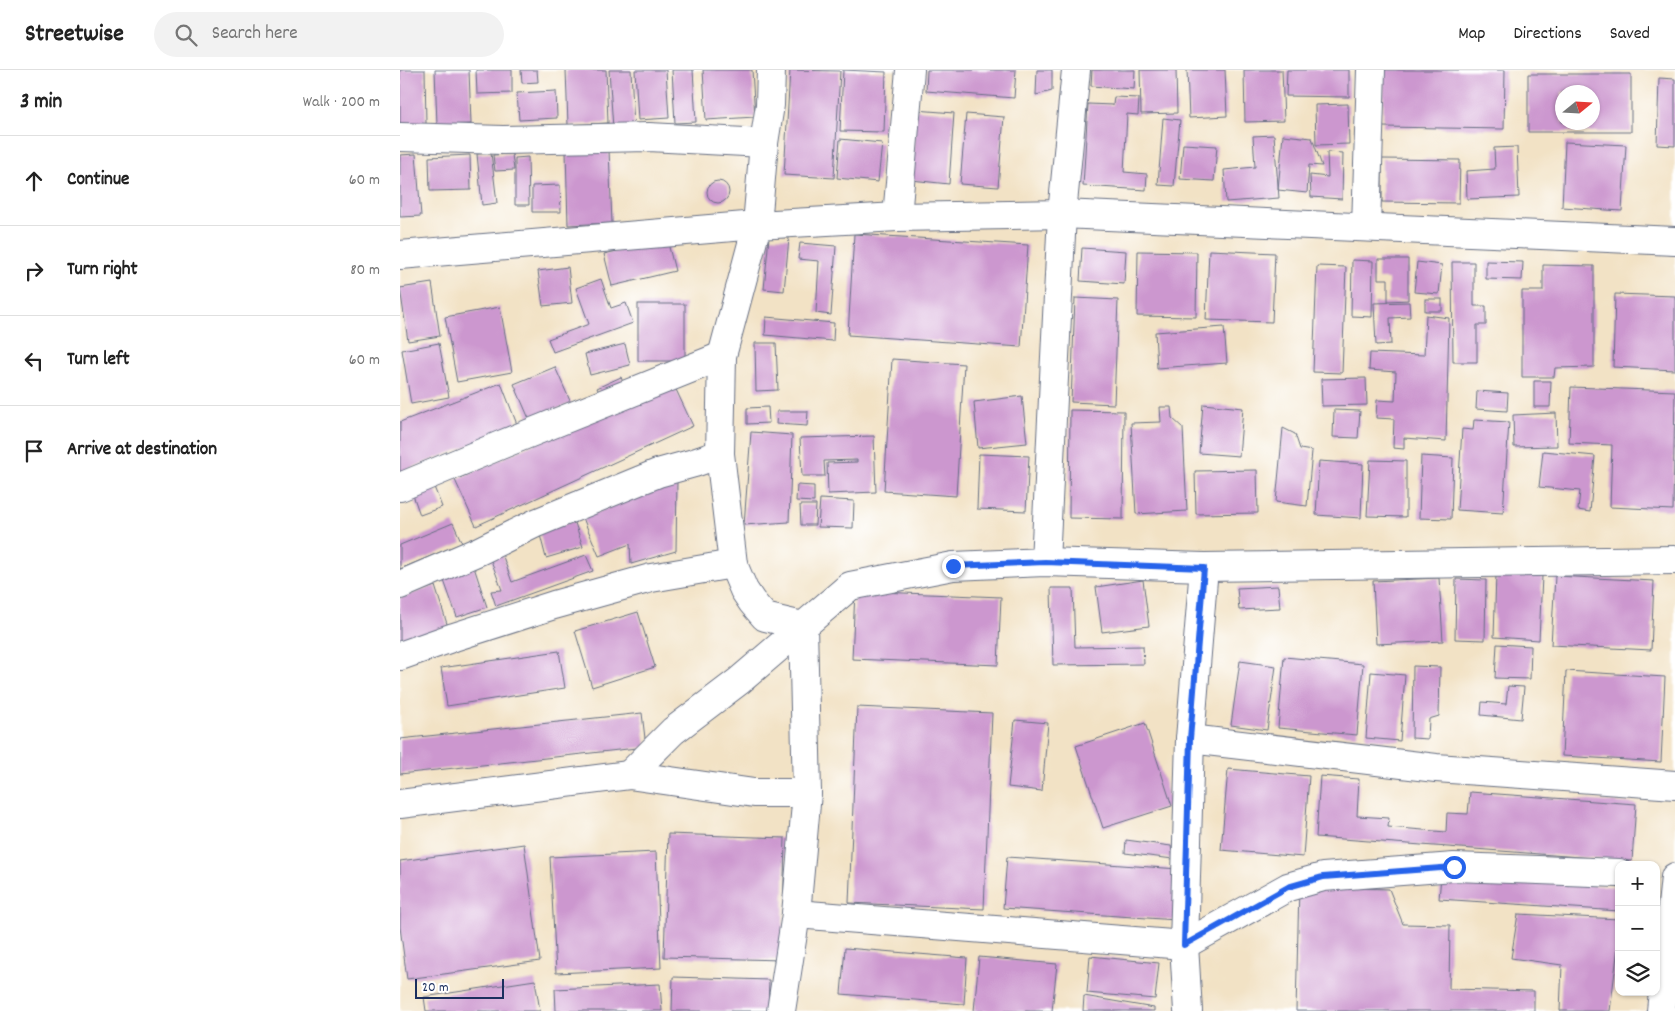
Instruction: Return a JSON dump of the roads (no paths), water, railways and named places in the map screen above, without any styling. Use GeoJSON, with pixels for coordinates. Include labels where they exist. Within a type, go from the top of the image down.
{"type":"FeatureCollection","features":[{"type":"Feature","properties":{"kind":"street"},"geometry":{"type":"LineString","coordinates":[[770,70],[770,105],[764,143],[757,225],[722,356],[720,454],[733,564],[744,590],[765,617],[803,626]]}},
{"type":"Feature","properties":{"kind":"street"},"geometry":{"type":"LineString","coordinates":[[898,217],[910,70]]}},
{"type":"Feature","properties":{"kind":"street"},"geometry":{"type":"LineString","coordinates":[[1045,562],[1062,214],[1076,70]]}},
{"type":"Feature","properties":{"kind":"street"},"geometry":{"type":"LineString","coordinates":[[1366,227],[1371,70]]}},
{"type":"Feature","properties":{"kind":"street"},"geometry":{"type":"LineString","coordinates":[[400,137],[504,140],[649,137],[764,143]]}},
{"type":"Feature","properties":{"kind":"street"},"geometry":{"type":"LineString","coordinates":[[400,254],[757,225],[898,217],[1062,214],[1675,241]]}},
{"type":"Feature","properties":{"kind":"street"},"geometry":{"type":"LineString","coordinates":[[400,488],[503,444],[722,356]]}},
{"type":"Feature","properties":{"kind":"street"},"geometry":{"type":"LineString","coordinates":[[400,585],[479,551],[554,515],[658,473],[720,454]]}},
{"type":"Feature","properties":{"kind":"street"},"geometry":{"type":"LineString","coordinates":[[629,775],[673,731],[739,681],[850,586],[953,566],[1045,562],[1204,568],[1675,560]]}},
{"type":"Feature","properties":{"kind":"street"},"geometry":{"type":"LineString","coordinates":[[400,656],[554,605],[651,578],[733,564]]}},
{"type":"Feature","properties":{"kind":"street"},"geometry":{"type":"LineString","coordinates":[[1188,1011],[1184,945],[1190,739],[1204,568]]}},
{"type":"Feature","properties":{"kind":"street"},"geometry":{"type":"LineString","coordinates":[[780,1011],[796,914],[807,793],[803,626]]}},
{"type":"Feature","properties":{"kind":"street"},"geometry":{"type":"LineString","coordinates":[[1190,739],[1436,768],[1675,785]]}},
{"type":"Feature","properties":{"kind":"street"},"geometry":{"type":"LineString","coordinates":[[400,804],[629,775],[754,793],[807,793]]}},
{"type":"Feature","properties":{"kind":"street"},"geometry":{"type":"LineString","coordinates":[[796,914],[1184,945],[1288,887],[1323,877],[1454,867],[1615,873]]}},
{"type":"Feature","properties":{"kind":"street"},"geometry":{"type":"LineString","coordinates":[[1660,875],[1675,877],[1661,1011]]}}]}
